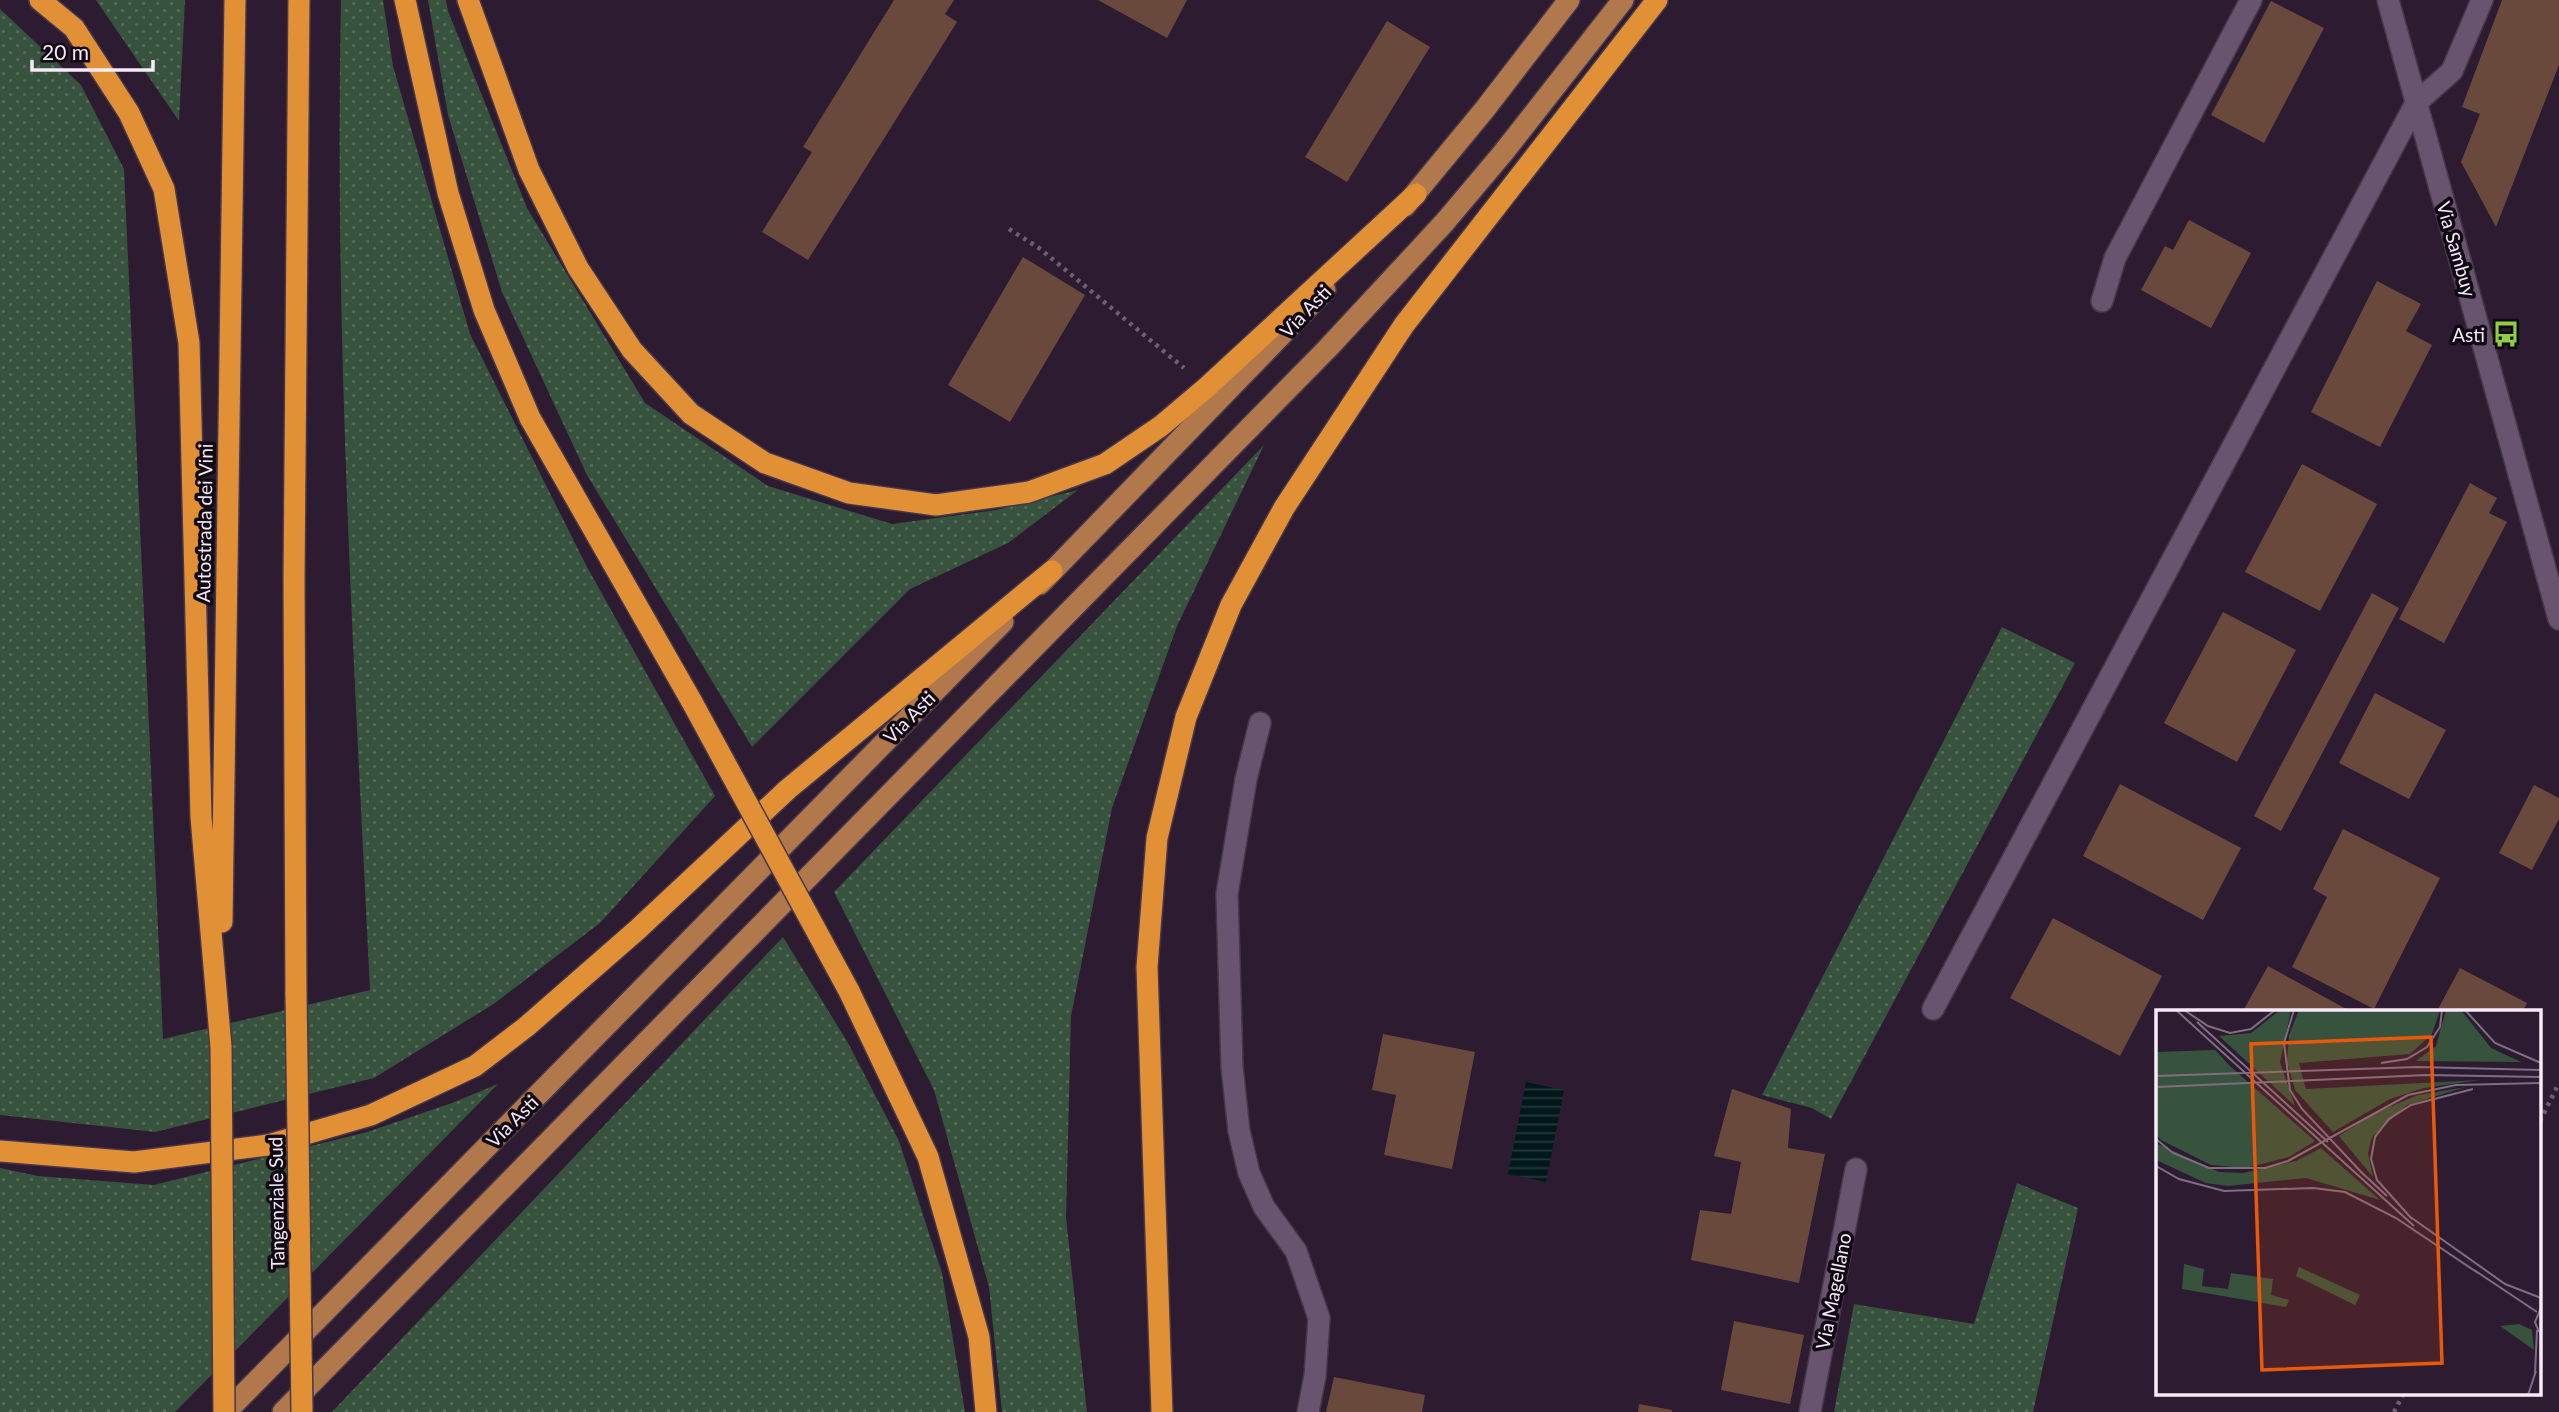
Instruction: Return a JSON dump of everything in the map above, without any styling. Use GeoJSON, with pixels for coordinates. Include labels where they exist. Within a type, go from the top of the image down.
{"type":"FeatureCollection","features":[{"type":"Feature","properties":{"kind":"highway"},"geometry":{"type":"LineString","coordinates":[[40,0],[74,28],[129,113],[164,189],[189,343],[201,817],[221,1047],[225,1412]]}},
{"type":"Feature","properties":{"kind":"highway","name":"Autostrada dei Vini"},"geometry":{"type":"LineString","coordinates":[[221,1047],[235,0]]}},
{"type":"Feature","properties":{"kind":"highway","name":"Tangenziale Sud"},"geometry":{"type":"LineString","coordinates":[[299,0],[294,580],[302,1412]]}},
{"type":"Feature","properties":{"kind":"highway"},"geometry":{"type":"LineString","coordinates":[[405,0],[448,193],[484,310],[530,418],[692,702],[849,991],[928,1157],[979,1337],[986,1412]]}},
{"type":"Feature","properties":{"kind":"highway"},"geometry":{"type":"LineString","coordinates":[[468,0],[529,170],[578,268],[632,350],[691,414],[765,463],[849,493],[936,505],[1029,492],[1105,464],[1161,426],[1207,387],[1416,194]]}},
{"type":"Feature","properties":{"kind":"highway"},"geometry":{"type":"LineString","coordinates":[[1162,1412],[1147,967],[1157,838],[1186,717],[1231,605],[1284,508],[1404,325],[1657,0]]}},
{"type":"Feature","properties":{"kind":"highway"},"geometry":{"type":"LineString","coordinates":[[0,1151],[134,1162],[268,1145],[371,1115],[475,1066],[526,1027],[637,930],[788,789],[1052,571]]}},
{"type":"Feature","properties":{"kind":"main road","name":"Via Asti"},"geometry":{"type":"LineString","coordinates":[[225,1412],[1052,571],[1416,194],[1569,0]]}},
{"type":"Feature","properties":{"kind":"main road","name":"Via Asti"},"geometry":{"type":"LineString","coordinates":[[283,1412],[1328,348],[1444,223],[1503,153],[1623,0]]}},
{"type":"Feature","properties":{"kind":"street"},"geometry":{"type":"LineString","coordinates":[[2102,301],[2115,258],[2252,0]]}},
{"type":"Feature","properties":{"kind":"street","name":"Via Sambuy"},"geometry":{"type":"LineString","coordinates":[[2388,0],[2559,619]]}},
{"type":"Feature","properties":{"kind":"street"},"geometry":{"type":"LineString","coordinates":[[1933,1009],[2416,103],[2452,71],[2483,0]]}},
{"type":"Feature","properties":{"kind":"street"},"geometry":{"type":"LineString","coordinates":[[1260,723],[1246,779],[1227,894],[1231,1067],[1239,1131],[1249,1173],[1264,1207],[1296,1251],[1320,1318],[1315,1376],[1308,1412]]}},
{"type":"Feature","properties":{"kind":"street","name":"Via Magellano"},"geometry":{"type":"LineString","coordinates":[[1810,1412],[1856,1169]]}},
{"type":"Feature","properties":{"kind":"path"},"geometry":{"type":"LineString","coordinates":[[1009,229],[1038,248],[1207,387]]}},
{"type":"Feature","properties":{"kind":"path"},"geometry":{"type":"LineString","coordinates":[[2542,1117],[2559,1083]]}},
{"type":"Feature","properties":{"kind":"path"},"geometry":{"type":"LineString","coordinates":[[2394,1412],[2403,1394]]}},
{"type":"Feature","properties":{"kind":"green space"},"geometry":{"type":"Polygon","coordinates":[[[96,0],[185,0],[179,121],[96,0]]]}},
{"type":"Feature","properties":{"kind":"green space"},"geometry":{"type":"Polygon","coordinates":[[[341,0],[383,0],[393,66],[470,334],[587,567],[715,796],[600,923],[495,1003],[374,1078],[155,1132],[0,1115],[0,9],[81,85],[124,169],[163,1039],[370,990],[343,372],[340,248],[341,0]]]}},
{"type":"Feature","properties":{"kind":"green space"},"geometry":{"type":"Polygon","coordinates":[[[428,0],[446,0],[448,11],[527,208],[645,403],[768,486],[892,524],[996,510],[1078,490],[1008,543],[910,589],[752,747],[587,475],[502,292],[448,115],[428,0]]]}},
{"type":"Feature","properties":{"kind":"green space"},"geometry":{"type":"Polygon","coordinates":[[[1264,445],[1177,626],[1112,808],[1071,1016],[1066,1218],[1087,1412],[1002,1412],[989,1287],[934,1090],[834,892],[1264,445]]]}},
{"type":"Feature","properties":{"kind":"green space"},"geometry":{"type":"Polygon","coordinates":[[[2002,627],[2075,663],[1831,1119],[1812,1108],[1762,1095],[2002,627]]]}},
{"type":"Feature","properties":{"kind":"green space"},"geometry":{"type":"Polygon","coordinates":[[[783,937],[848,1043],[899,1141],[942,1273],[965,1412],[332,1412],[783,937]]]}},
{"type":"Feature","properties":{"kind":"green space"},"geometry":{"type":"Polygon","coordinates":[[[498,1084],[175,1412],[0,1412],[0,1168],[38,1176],[154,1185],[367,1132],[498,1084]]]}},
{"type":"Feature","properties":{"kind":"green space"},"geometry":{"type":"Polygon","coordinates":[[[2017,1183],[2078,1208],[2033,1412],[1834,1412],[1854,1304],[1974,1324],[2017,1183]]]}},
{"type":"Feature","properties":{"kind":"shaded area"},"geometry":{"type":"Polygon","coordinates":[[[1526,1082],[1564,1090],[1546,1182],[1508,1174],[1526,1082]]]}},
{"type":"Feature","properties":{"kind":"building"},"geometry":{"type":"Polygon","coordinates":[[[894,0],[954,0],[945,14],[957,22],[808,260],[762,232],[812,152],[803,147],[894,0]]]}},
{"type":"Feature","properties":{"kind":"building"},"geometry":{"type":"Polygon","coordinates":[[[1098,0],[1187,0],[1167,38],[1098,0]]]}},
{"type":"Feature","properties":{"kind":"building"},"geometry":{"type":"Polygon","coordinates":[[[2502,0],[2559,0],[2559,65],[2496,227],[2461,162],[2480,114],[2462,107],[2502,0]]]}},
{"type":"Feature","properties":{"kind":"building"},"geometry":{"type":"Polygon","coordinates":[[[2271,1],[2324,28],[2264,143],[2211,115],[2271,1]]]}},
{"type":"Feature","properties":{"kind":"building"},"geometry":{"type":"Polygon","coordinates":[[[1387,21],[1430,47],[1347,182],[1305,157],[1387,21]]]}},
{"type":"Feature","properties":{"kind":"building"},"geometry":{"type":"Polygon","coordinates":[[[2189,220],[2251,253],[2211,328],[2141,290],[2165,246],[2173,250],[2189,220]]]}},
{"type":"Feature","properties":{"kind":"building"},"geometry":{"type":"Polygon","coordinates":[[[1023,257],[1085,295],[1010,422],[948,385],[1023,257]]]}},
{"type":"Feature","properties":{"kind":"building"},"geometry":{"type":"Polygon","coordinates":[[[2377,281],[2421,304],[2406,331],[2432,345],[2380,447],[2311,412],[2377,281]]]}},
{"type":"Feature","properties":{"kind":"building"},"geometry":{"type":"Polygon","coordinates":[[[2302,464],[2377,504],[2320,611],[2245,572],[2302,464]]]}},
{"type":"Feature","properties":{"kind":"building"},"geometry":{"type":"Polygon","coordinates":[[[2470,483],[2497,498],[2489,513],[2507,522],[2444,643],[2399,619],[2470,483]]]}},
{"type":"Feature","properties":{"kind":"building"},"geometry":{"type":"Polygon","coordinates":[[[2372,593],[2399,608],[2281,831],[2254,816],[2372,593]]]}},
{"type":"Feature","properties":{"kind":"building"},"geometry":{"type":"Polygon","coordinates":[[[2223,612],[2296,650],[2237,762],[2164,723],[2223,612]]]}},
{"type":"Feature","properties":{"kind":"building"},"geometry":{"type":"Polygon","coordinates":[[[2375,693],[2446,730],[2409,799],[2339,763],[2375,693]]]}},
{"type":"Feature","properties":{"kind":"building"},"geometry":{"type":"Polygon","coordinates":[[[2120,784],[2241,848],[2203,920],[2083,856],[2120,784]]]}},
{"type":"Feature","properties":{"kind":"building"},"geometry":{"type":"Polygon","coordinates":[[[2534,785],[2559,798],[2559,819],[2532,870],[2499,853],[2534,785]]]}},
{"type":"Feature","properties":{"kind":"building"},"geometry":{"type":"Polygon","coordinates":[[[2343,829],[2440,878],[2374,1009],[2292,967],[2327,897],[2313,889],[2343,829]]]}},
{"type":"Feature","properties":{"kind":"building"},"geometry":{"type":"Polygon","coordinates":[[[2053,918],[2162,976],[2120,1056],[2010,998],[2053,918]]]}},
{"type":"Feature","properties":{"kind":"building"},"geometry":{"type":"Polygon","coordinates":[[[2268,966],[2348,1010],[2244,1010],[2268,966]]]}},
{"type":"Feature","properties":{"kind":"building"},"geometry":{"type":"Polygon","coordinates":[[[2460,968],[2527,1003],[2524,1010],[2438,1010],[2460,968]]]}},
{"type":"Feature","properties":{"kind":"building"},"geometry":{"type":"Polygon","coordinates":[[[1383,1034],[1475,1052],[1452,1169],[1384,1155],[1396,1095],[1372,1090],[1383,1034]]]}},
{"type":"Feature","properties":{"kind":"building"},"geometry":{"type":"Polygon","coordinates":[[[1732,1089],[1791,1109],[1788,1148],[1825,1154],[1799,1283],[1691,1260],[1700,1210],[1731,1214],[1741,1162],[1714,1156],[1732,1089]]]}},
{"type":"Feature","properties":{"kind":"building"},"geometry":{"type":"Polygon","coordinates":[[[1734,1321],[1804,1335],[1790,1404],[1721,1390],[1734,1321]]]}},
{"type":"Feature","properties":{"kind":"building"},"geometry":{"type":"Polygon","coordinates":[[[1334,1377],[1425,1395],[1422,1412],[1326,1412],[1334,1377]]]}},
{"type":"Feature","properties":{"kind":"building"},"geometry":{"type":"Polygon","coordinates":[[[1639,1404],[1672,1410],[1672,1412],[1638,1412],[1639,1404]]]}},
{"type":"Feature","properties":{"kind":"place","name":"Asti"},"geometry":{"type":"Point","coordinates":[2506,334]}}]}
